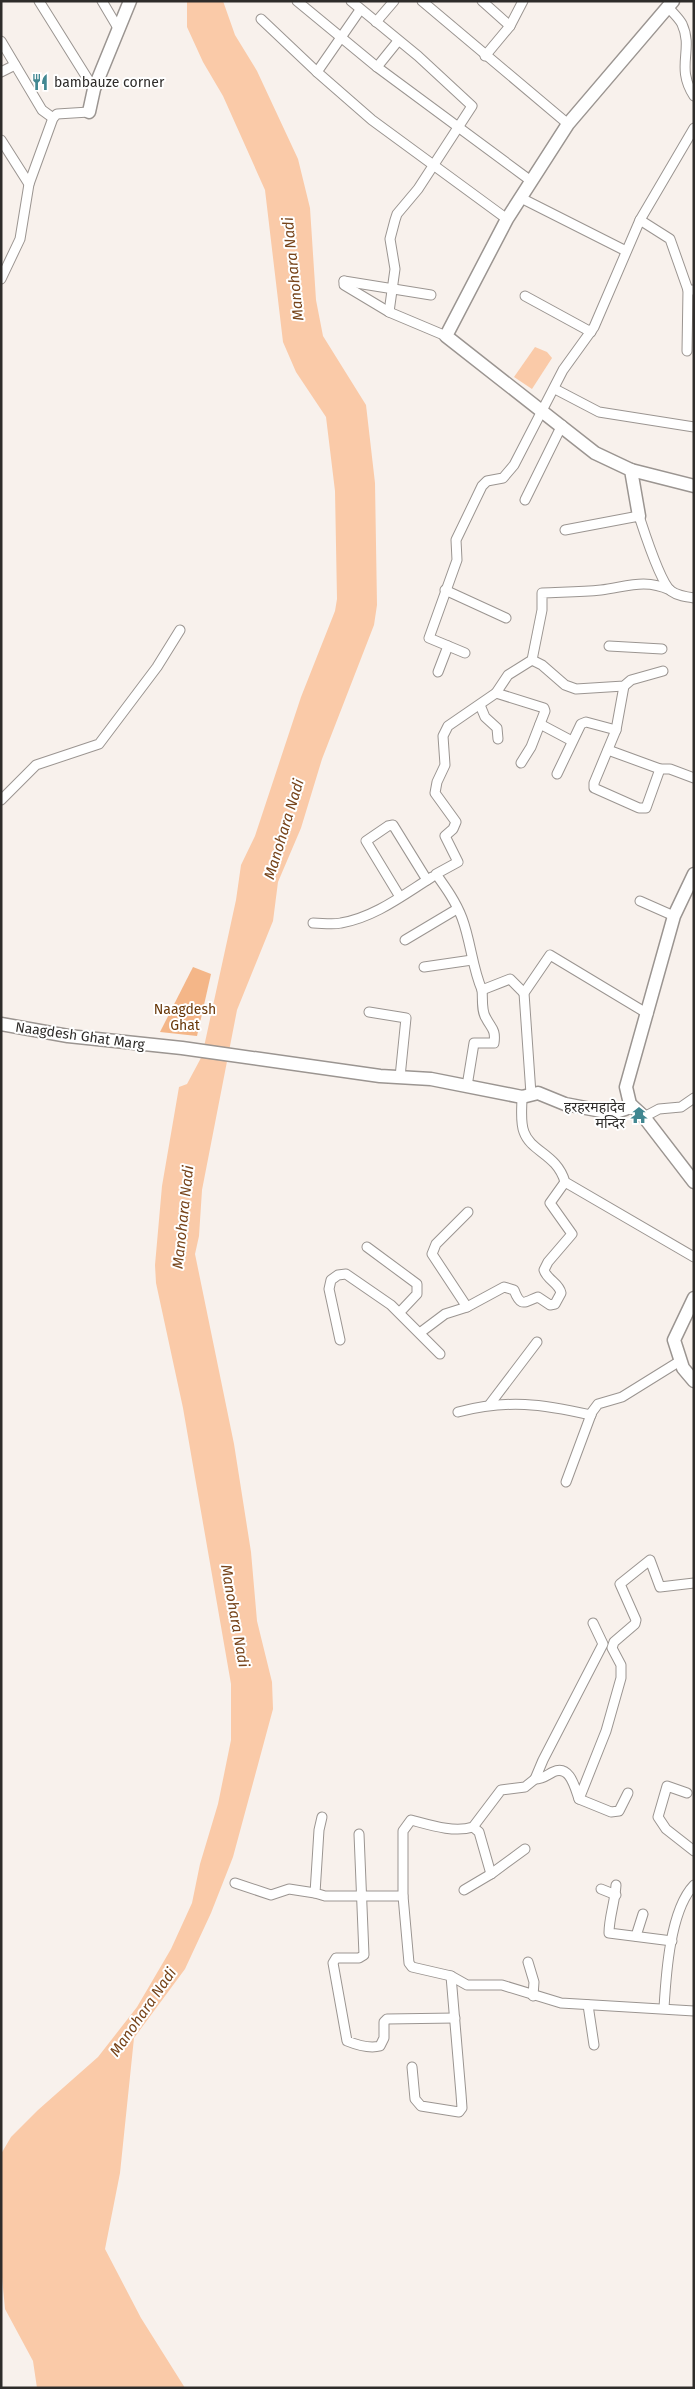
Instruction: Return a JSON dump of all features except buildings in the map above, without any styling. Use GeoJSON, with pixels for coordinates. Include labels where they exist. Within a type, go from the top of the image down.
{"type":"FeatureCollection","features":[{"type":"Feature","properties":{"kind":"street"},"geometry":{"type":"LineString","coordinates":[[39,1],[94,89]]}},
{"type":"Feature","properties":{"kind":"street"},"geometry":{"type":"LineString","coordinates":[[102,1],[118,28]]}},
{"type":"Feature","properties":{"kind":"street"},"geometry":{"type":"LineString","coordinates":[[1,279],[20,239],[29,184],[53,118],[57,114],[89,112],[94,89],[130,1]]}},
{"type":"Feature","properties":{"kind":"street"},"geometry":{"type":"LineString","coordinates":[[297,1],[377,67],[531,181]]}},
{"type":"Feature","properties":{"kind":"street"},"geometry":{"type":"LineString","coordinates":[[351,1],[418,56],[447,85],[472,106],[418,189],[397,214],[391,231],[390,246],[395,269],[394,288],[389,312]]}},
{"type":"Feature","properties":{"kind":"street"},"geometry":{"type":"LineString","coordinates":[[376,22],[394,1]]}},
{"type":"Feature","properties":{"kind":"street"},"geometry":{"type":"LineString","coordinates":[[422,1],[568,124]]}},
{"type":"Feature","properties":{"kind":"street"},"geometry":{"type":"LineString","coordinates":[[482,1],[510,26]]}},
{"type":"Feature","properties":{"kind":"street"},"geometry":{"type":"LineString","coordinates":[[485,56],[510,26],[523,1]]}},
{"type":"Feature","properties":{"kind":"street"},"geometry":{"type":"LineString","coordinates":[[446,336],[507,220],[568,124],[670,4],[682,23],[686,48],[684,71],[686,84],[694,96]]}},
{"type":"Feature","properties":{"kind":"street"},"geometry":{"type":"LineString","coordinates":[[317,72],[360,10]]}},
{"type":"Feature","properties":{"kind":"street"},"geometry":{"type":"LineString","coordinates":[[261,19],[317,72],[372,120],[507,220]]}},
{"type":"Feature","properties":{"kind":"street"},"geometry":{"type":"LineString","coordinates":[[1,41],[42,110],[53,118]]}},
{"type":"Feature","properties":{"kind":"street"},"geometry":{"type":"LineString","coordinates":[[377,67],[398,41]]}},
{"type":"Feature","properties":{"kind":"street"},"geometry":{"type":"LineString","coordinates":[[1,72],[15,65]]}},
{"type":"Feature","properties":{"kind":"street"},"geometry":{"type":"LineString","coordinates":[[464,653],[429,638],[457,560],[456,540],[482,486],[487,481],[504,478],[509,471],[555,389],[563,370],[591,332],[640,220],[694,128]]}},
{"type":"Feature","properties":{"kind":"street"},"geometry":{"type":"LineString","coordinates":[[1,140],[29,184]]}},
{"type":"Feature","properties":{"kind":"street"},"geometry":{"type":"LineString","coordinates":[[521,198],[569,224],[626,251]]}},
{"type":"Feature","properties":{"kind":"street"},"geometry":{"type":"LineString","coordinates":[[640,220],[670,239],[691,290],[687,351]]}},
{"type":"Feature","properties":{"kind":"street"},"geometry":{"type":"LineString","coordinates":[[431,294],[344,281],[344,285],[389,312],[446,336],[562,425],[595,453],[631,470],[694,486]]}},
{"type":"Feature","properties":{"kind":"street"},"geometry":{"type":"LineString","coordinates":[[525,296],[591,332]]}},
{"type":"Feature","properties":{"kind":"street"},"geometry":{"type":"LineString","coordinates":[[555,389],[599,412],[694,427]]}},
{"type":"Feature","properties":{"kind":"street"},"geometry":{"type":"LineString","coordinates":[[526,500],[562,425]]}},
{"type":"Feature","properties":{"kind":"street"},"geometry":{"type":"LineString","coordinates":[[631,470],[639,516],[652,554],[670,590]]}},
{"type":"Feature","properties":{"kind":"street"},"geometry":{"type":"LineString","coordinates":[[565,530],[639,516]]}},
{"type":"Feature","properties":{"kind":"street"},"geometry":{"type":"LineString","coordinates":[[313,923],[339,924],[361,918],[385,907],[458,862],[445,836],[453,829],[456,822],[435,794],[437,782],[445,765],[444,736],[448,726],[496,693],[508,675],[532,660],[542,610],[542,593],[583,592],[636,584],[655,585],[670,590],[679,596],[694,598]]}},
{"type":"Feature","properties":{"kind":"street"},"geometry":{"type":"LineString","coordinates":[[445,590],[506,618]]}},
{"type":"Feature","properties":{"kind":"street"},"geometry":{"type":"LineString","coordinates":[[1,800],[36,765],[99,744],[157,667],[180,630]]}},
{"type":"Feature","properties":{"kind":"street"},"geometry":{"type":"LineString","coordinates":[[438,672],[448,646]]}},
{"type":"Feature","properties":{"kind":"street"},"geometry":{"type":"LineString","coordinates":[[609,646],[662,649]]}},
{"type":"Feature","properties":{"kind":"street"},"geometry":{"type":"LineString","coordinates":[[532,660],[542,665],[565,685],[570,687],[624,686],[631,680],[663,671]]}},
{"type":"Feature","properties":{"kind":"street"},"geometry":{"type":"LineString","coordinates":[[624,686],[616,730],[594,783],[594,788],[639,808],[646,808],[660,769]]}},
{"type":"Feature","properties":{"kind":"street"},"geometry":{"type":"LineString","coordinates":[[496,693],[541,706],[544,711],[531,747],[521,763]]}},
{"type":"Feature","properties":{"kind":"street"},"geometry":{"type":"LineString","coordinates":[[480,704],[486,717],[497,728],[498,739]]}},
{"type":"Feature","properties":{"kind":"street"},"geometry":{"type":"LineString","coordinates":[[557,774],[579,727],[586,722],[616,730]]}},
{"type":"Feature","properties":{"kind":"street"},"geometry":{"type":"LineString","coordinates":[[540,724],[572,740]]}},
{"type":"Feature","properties":{"kind":"street"},"geometry":{"type":"LineString","coordinates":[[608,750],[660,769],[670,769],[694,778]]}},
{"type":"Feature","properties":{"kind":"street"},"geometry":{"type":"LineString","coordinates":[[400,897],[366,841],[388,826],[393,825],[427,880]]}},
{"type":"Feature","properties":{"kind":"street"},"geometry":{"type":"LineString","coordinates":[[436,874],[462,919],[482,990],[486,1020],[493,1027],[494,1043],[474,1044],[467,1086]]}},
{"type":"Feature","properties":{"kind":"street"},"geometry":{"type":"LineString","coordinates":[[694,874],[674,916],[626,1087],[630,1104],[644,1117],[694,1182]]}},
{"type":"Feature","properties":{"kind":"street"},"geometry":{"type":"LineString","coordinates":[[640,901],[674,916]]}},
{"type":"Feature","properties":{"kind":"street"},"geometry":{"type":"LineString","coordinates":[[405,940],[457,909]]}},
{"type":"Feature","properties":{"kind":"street"},"geometry":{"type":"LineString","coordinates":[[648,1014],[550,955],[524,993],[526,1095],[524,1132],[529,1141],[557,1164],[565,1182],[694,1257]]}},
{"type":"Feature","properties":{"kind":"street"},"geometry":{"type":"LineString","coordinates":[[424,966],[472,960]]}},
{"type":"Feature","properties":{"kind":"street"},"geometry":{"type":"LineString","coordinates":[[482,990],[510,979],[524,993]]}},
{"type":"Feature","properties":{"kind":"street"},"geometry":{"type":"LineString","coordinates":[[369,1012],[406,1018],[400,1078]]}},
{"type":"Feature","properties":{"kind":"street","name":"Naagdesh Ghat Marg"},"geometry":{"type":"LineString","coordinates":[[1,1024],[68,1036],[182,1048],[400,1078],[431,1079],[526,1095],[538,1093],[573,1106],[612,1113],[625,1109],[630,1104]]}},
{"type":"Feature","properties":{"kind":"street"},"geometry":{"type":"LineString","coordinates":[[644,1117],[659,1109],[681,1107],[694,1098]]}},
{"type":"Feature","properties":{"kind":"street"},"geometry":{"type":"LineString","coordinates":[[421,1332],[445,1314],[467,1307],[504,1287],[514,1290],[518,1300],[526,1303],[538,1297],[550,1305],[559,1299],[560,1289],[546,1276],[544,1270],[548,1262],[572,1234],[550,1203],[565,1182]]}},
{"type":"Feature","properties":{"kind":"street"},"geometry":{"type":"LineString","coordinates":[[467,1307],[432,1254],[436,1244],[468,1212]]}},
{"type":"Feature","properties":{"kind":"street"},"geometry":{"type":"LineString","coordinates":[[367,1247],[417,1284],[417,1294],[400,1312]]}},
{"type":"Feature","properties":{"kind":"street"},"geometry":{"type":"LineString","coordinates":[[340,1340],[329,1289],[331,1280],[338,1275],[346,1274],[400,1312],[440,1354]]}},
{"type":"Feature","properties":{"kind":"street"},"geometry":{"type":"LineString","coordinates":[[694,1298],[676,1334],[676,1350],[680,1361],[694,1380]]}},
{"type":"Feature","properties":{"kind":"street"},"geometry":{"type":"LineString","coordinates":[[490,1404],[537,1342]]}},
{"type":"Feature","properties":{"kind":"street"},"geometry":{"type":"LineString","coordinates":[[566,1482],[591,1415],[598,1404],[622,1397],[680,1361]]}},
{"type":"Feature","properties":{"kind":"street"},"geometry":{"type":"LineString","coordinates":[[458,1412],[490,1404],[513,1403],[555,1407],[591,1415]]}},
{"type":"Feature","properties":{"kind":"street"},"geometry":{"type":"LineString","coordinates":[[694,1583],[660,1587],[650,1560],[620,1584],[636,1620],[635,1624],[607,1646],[543,1760],[535,1779],[524,1787],[501,1790],[473,1827],[449,1829],[411,1820],[404,1832],[403,1896],[409,1963],[412,1967],[451,1976],[466,1985],[502,1985],[561,2003],[694,2011]]}},
{"type":"Feature","properties":{"kind":"street"},"geometry":{"type":"LineString","coordinates":[[579,1799],[606,1731],[621,1678],[622,1665],[607,1646],[593,1623]]}},
{"type":"Feature","properties":{"kind":"street"},"geometry":{"type":"LineString","coordinates":[[535,1779],[542,1779],[556,1770],[564,1771],[572,1778],[579,1799],[611,1812],[619,1811],[628,1793]]}},
{"type":"Feature","properties":{"kind":"street"},"geometry":{"type":"LineString","coordinates":[[687,1793],[667,1786],[658,1817],[666,1829],[694,1851]]}},
{"type":"Feature","properties":{"kind":"street"},"geometry":{"type":"LineString","coordinates":[[315,1893],[319,1830],[322,1817]]}},
{"type":"Feature","properties":{"kind":"street"},"geometry":{"type":"LineString","coordinates":[[473,1827],[479,1832],[491,1874]]}},
{"type":"Feature","properties":{"kind":"street"},"geometry":{"type":"LineString","coordinates":[[359,1834],[364,1955],[359,1958],[336,1958],[333,1963],[347,2040],[357,2045],[374,2048],[380,2046],[384,2038],[384,2022],[387,2019],[455,2018]]}},
{"type":"Feature","properties":{"kind":"street"},"geometry":{"type":"LineString","coordinates":[[464,1890],[491,1874],[525,1849]]}},
{"type":"Feature","properties":{"kind":"street"},"geometry":{"type":"LineString","coordinates":[[235,1883],[271,1895],[289,1889],[325,1896],[403,1896]]}},
{"type":"Feature","properties":{"kind":"street"},"geometry":{"type":"LineString","coordinates":[[664,2008],[668,1952],[682,1902],[694,1885]]}},
{"type":"Feature","properties":{"kind":"street"},"geometry":{"type":"LineString","coordinates":[[602,1889],[616,1890],[609,1923],[609,1933],[672,1941]]}},
{"type":"Feature","properties":{"kind":"street"},"geometry":{"type":"LineString","coordinates":[[636,1936],[643,1914]]}},
{"type":"Feature","properties":{"kind":"street"},"geometry":{"type":"LineString","coordinates":[[528,1962],[534,1982],[534,1996]]}},
{"type":"Feature","properties":{"kind":"street"},"geometry":{"type":"LineString","coordinates":[[412,2067],[416,2098],[421,2106],[459,2112],[462,2108],[451,1976]]}},
{"type":"Feature","properties":{"kind":"street"},"geometry":{"type":"LineString","coordinates":[[588,2005],[594,2045]]}},
{"type":"Feature","properties":{"kind":"green space","name":"Naagdesh Ghat"},"geometry":{"type":"Polygon","coordinates":[[[193,967],[211,974],[197,1036],[160,1032],[193,967]]]}},
{"type":"Feature","properties":{"kind":"water","name":"Manohara Nadi"},"geometry":{"type":"Polygon","coordinates":[[[187,1],[223,1],[235,35],[257,71],[298,159],[310,208],[316,300],[323,336],[366,405],[375,483],[377,605],[374,625],[322,759],[301,828],[278,882],[273,921],[237,1010],[202,1190],[199,1236],[195,1254],[234,1444],[251,1552],[257,1621],[272,1682],[273,1709],[233,1857],[211,1913],[185,1969],[134,2038],[120,2173],[105,2249],[141,2318],[185,2388],[37,2388],[33,2361],[5,2309],[1,2267],[1,2154],[11,2137],[38,2110],[98,2057],[137,2007],[171,1949],[192,1903],[200,1864],[218,1804],[231,1740],[231,1684],[183,1408],[156,1283],[155,1265],[162,1186],[179,1087],[187,1084],[202,1056],[236,900],[241,865],[255,836],[301,697],[335,611],[337,599],[335,491],[326,417],[296,372],[283,342],[265,190],[223,96],[203,62],[187,27],[187,1]]]}},
{"type":"Feature","properties":{"kind":"water"},"geometry":{"type":"Polygon","coordinates":[[[535,347],[547,352],[552,358],[532,389],[514,377],[535,347]]]}},
{"type":"Feature","properties":{"kind":"place","name":"bambauze corner"},"geometry":{"type":"Point","coordinates":[40,82]}},
{"type":"Feature","properties":{"kind":"place","name":"हरहरमहादेव मन्दिर"},"geometry":{"type":"Point","coordinates":[639,1115]}}]}
